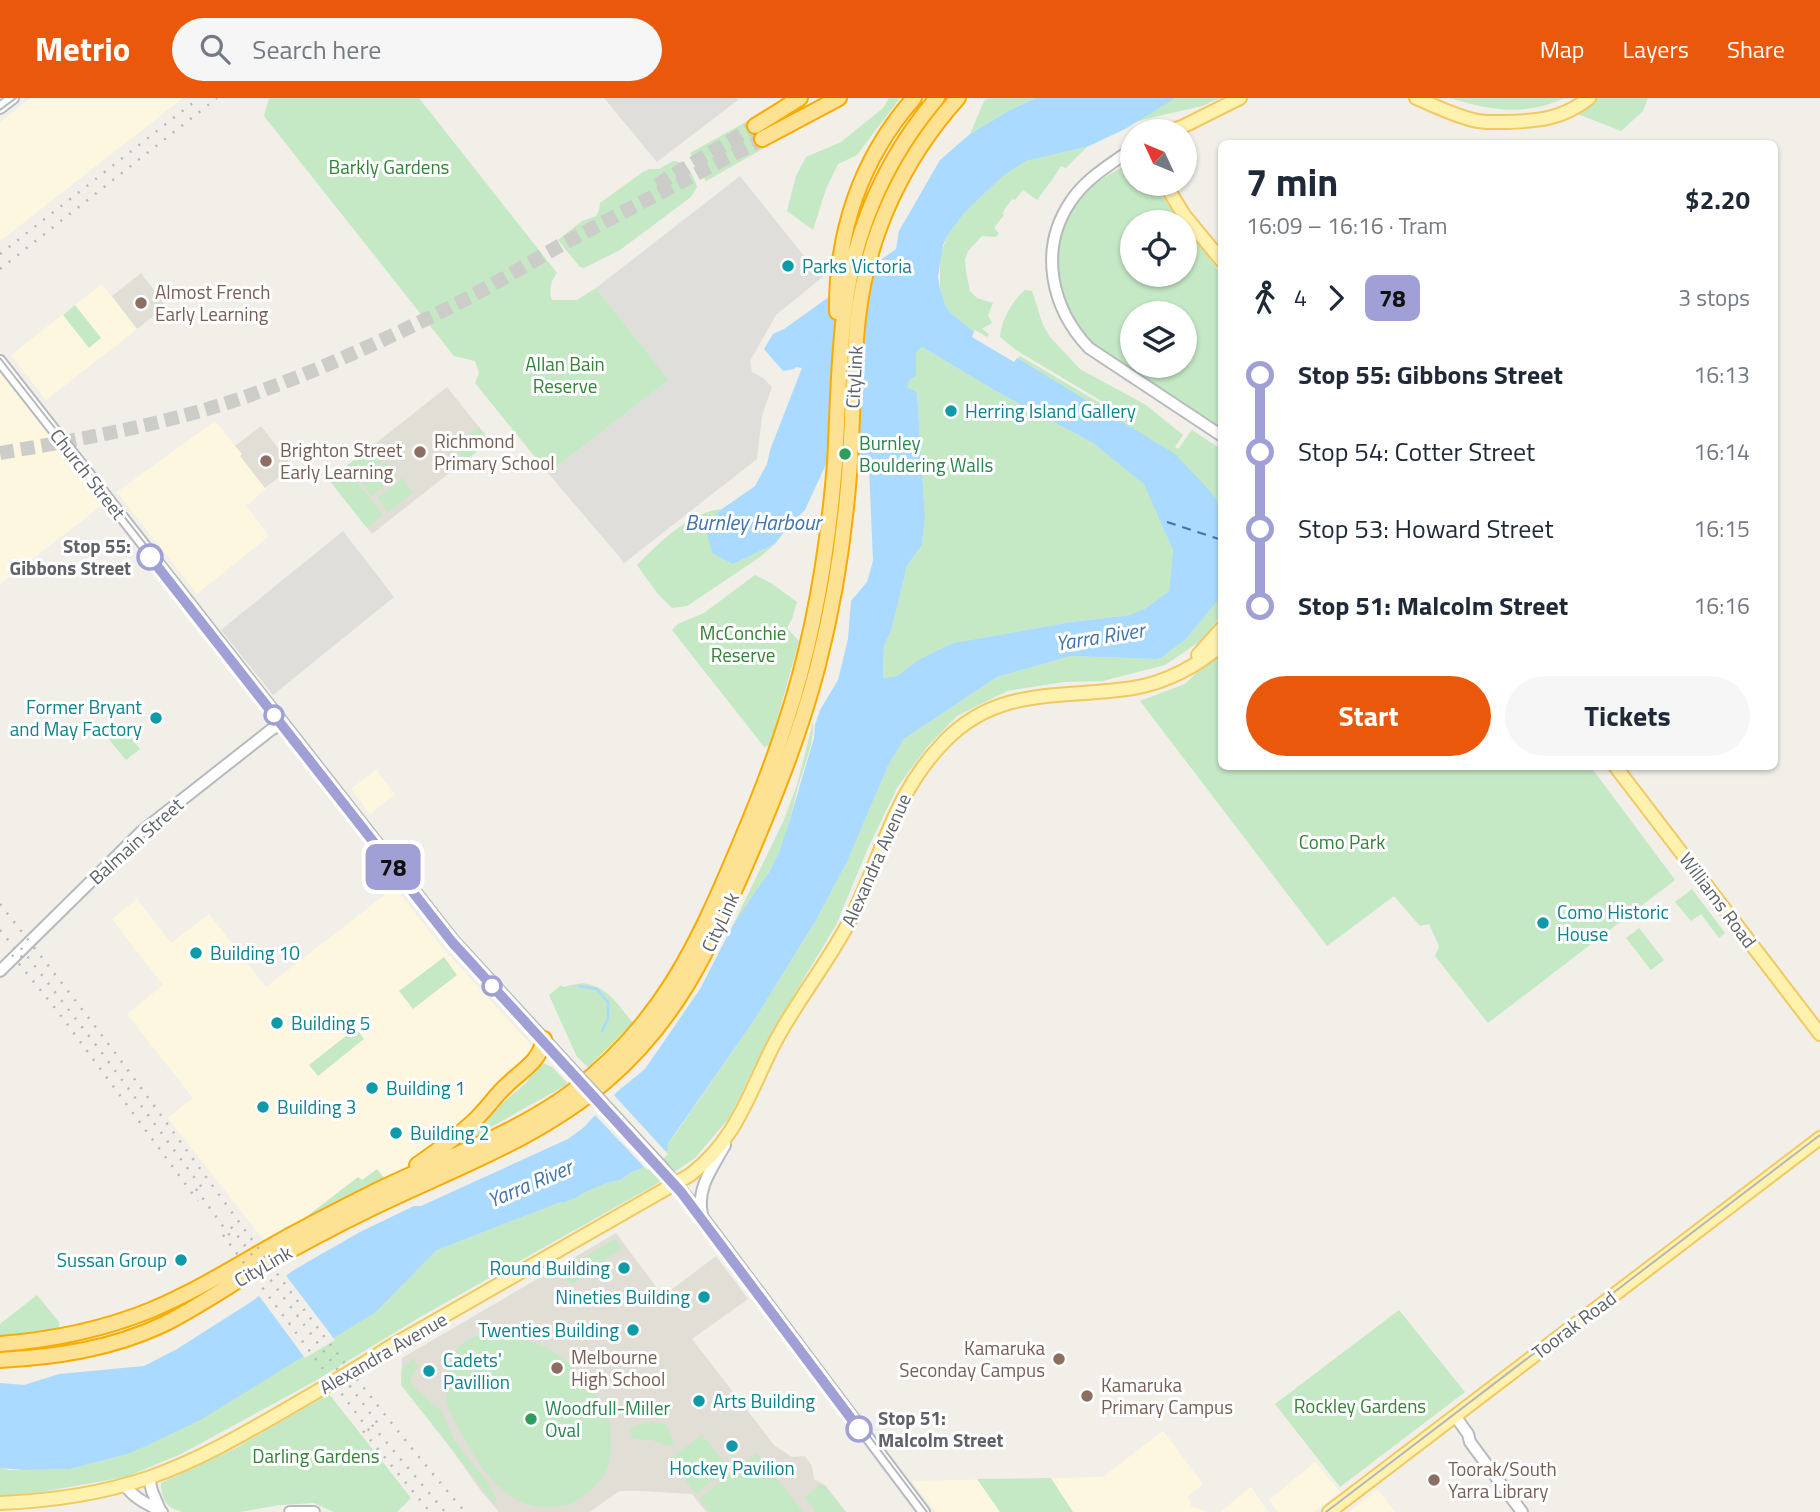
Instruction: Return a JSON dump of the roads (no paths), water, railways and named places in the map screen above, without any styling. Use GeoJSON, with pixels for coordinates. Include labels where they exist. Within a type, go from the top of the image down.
{"type":"FeatureCollection","features":[{"type":"Feature","properties":{"kind":"highway"},"geometry":{"type":"LineString","coordinates":[[800,98],[758,133],[839,98]]}},
{"type":"Feature","properties":{"kind":"highway"},"geometry":{"type":"LineString","coordinates":[[846,263],[843,237],[851,209],[880,142],[914,98]]}},
{"type":"Feature","properties":{"kind":"highway"},"geometry":{"type":"LineString","coordinates":[[0,1344],[78,1334],[150,1311],[195,1290],[390,1184],[503,1134],[557,1102],[590,1077],[621,1049],[664,997],[685,965],[701,933],[760,795],[790,712],[803,665],[825,553],[833,485],[838,380],[837,296],[846,263],[884,177],[909,135],[937,98]]}},
{"type":"Feature","properties":{"kind":"highway","name":"CityLink"},"geometry":{"type":"LineString","coordinates":[[0,1360],[56,1356],[99,1347],[160,1326],[324,1232],[526,1136],[573,1107],[605,1082],[662,1023],[683,993],[713,938],[751,852],[797,733],[817,668],[842,542],[848,494],[858,316],[869,259],[882,222],[913,158],[958,98]]}},
{"type":"Feature","properties":{"kind":"highway"},"geometry":{"type":"LineString","coordinates":[[390,1184],[478,1117],[510,1082],[536,1059],[544,1039]]}},
{"type":"Feature","properties":{"kind":"main road"},"geometry":{"type":"LineString","coordinates":[[0,108],[13,98]]}},
{"type":"Feature","properties":{"kind":"main road"},"geometry":{"type":"LineString","coordinates":[[1197,120],[1240,98]]}},
{"type":"Feature","properties":{"kind":"main road"},"geometry":{"type":"LineString","coordinates":[[1416,98],[1476,121],[1501,122],[1540,121],[1559,116],[1589,98]]}},
{"type":"Feature","properties":{"kind":"main road"},"geometry":{"type":"LineString","coordinates":[[1120,158],[1084,185],[1071,200],[1057,228],[1052,254],[1054,288],[1074,330],[1089,348],[1218,433]]}},
{"type":"Feature","properties":{"kind":"main road"},"geometry":{"type":"LineString","coordinates":[[1112,164],[1120,162]]}},
{"type":"Feature","properties":{"kind":"main road"},"geometry":{"type":"LineString","coordinates":[[1172,196],[1184,215],[1218,256]]}},
{"type":"Feature","properties":{"kind":"main road","name":"Church Street"},"geometry":{"type":"LineString","coordinates":[[0,361],[454,941],[677,1184],[924,1512]]}},
{"type":"Feature","properties":{"kind":"main road","name":"Alexandra Avenue"},"geometry":{"type":"LineString","coordinates":[[1180,672],[1218,633]]}},
{"type":"Feature","properties":{"kind":"main road","name":"Alexandra Avenue"},"geometry":{"type":"LineString","coordinates":[[702,1217],[701,1192],[781,1031],[855,911],[905,793],[919,771],[947,738],[961,726],[997,706],[1036,696],[1135,688],[1156,683],[1200,661],[1218,647]]}},
{"type":"Feature","properties":{"kind":"main road","name":"Balmain Street"},"geometry":{"type":"LineString","coordinates":[[0,971],[141,832],[272,729],[284,724]]}},
{"type":"Feature","properties":{"kind":"main road","name":"Williams Road"},"geometry":{"type":"LineString","coordinates":[[1618,770],[1820,1034]]}},
{"type":"Feature","properties":{"kind":"main road","name":"Alexandra Avenue"},"geometry":{"type":"LineString","coordinates":[[0,1503],[43,1501],[100,1492],[149,1478],[229,1442],[388,1348],[677,1184],[711,1157],[732,1130]]}},
{"type":"Feature","properties":{"kind":"main road","name":"Toorak Road"},"geometry":{"type":"LineString","coordinates":[[1329,1512],[1820,1138]]}},
{"type":"Feature","properties":{"kind":"main road"},"geometry":{"type":"LineString","coordinates":[[1451,1418],[1455,1430],[1470,1442],[1522,1512]]}},
{"type":"Feature","properties":{"kind":"main road"},"geometry":{"type":"LineString","coordinates":[[149,1478],[161,1511]]}},
{"type":"Feature","properties":{"kind":"main road"},"geometry":{"type":"LineString","coordinates":[[125,1485],[146,1505],[161,1511]]}},
{"type":"Feature","properties":{"kind":"main road"},"geometry":{"type":"LineString","coordinates":[[290,1512],[314,1512]]}},
{"type":"Feature","properties":{"kind":"water"},"geometry":{"type":"Polygon","coordinates":[[[1036,98],[1176,98],[1141,119],[1120,119],[1120,131],[1089,146],[1026,161],[1003,176],[965,212],[947,236],[938,277],[946,307],[974,332],[972,337],[1014,362],[1017,358],[1175,454],[1211,492],[1218,502],[1217,601],[1186,639],[1161,658],[1071,656],[997,677],[904,739],[888,766],[847,862],[816,920],[753,1022],[667,1145],[668,1150],[652,1164],[565,1203],[561,1202],[437,1250],[376,1312],[200,1420],[146,1446],[124,1455],[70,1469],[0,1468],[0,1383],[24,1385],[59,1374],[144,1366],[177,1349],[251,1302],[294,1270],[360,1232],[568,1139],[645,1069],[700,989],[733,925],[769,872],[779,852],[820,710],[838,680],[848,639],[851,601],[867,582],[873,561],[869,467],[827,462],[805,510],[775,544],[733,564],[712,553],[705,525],[722,509],[755,486],[767,464],[802,368],[783,371],[764,349],[773,334],[784,329],[896,249],[899,231],[940,160],[970,134],[1036,98]],[[922,347],[916,353],[916,376],[910,379],[907,387],[917,392],[925,517],[922,545],[907,566],[891,631],[884,646],[883,678],[897,676],[918,660],[953,643],[1071,622],[1130,615],[1146,608],[1169,591],[1173,550],[1144,484],[1093,443],[1001,394],[922,347]]]}},
{"type":"Feature","properties":{"kind":"waterway"},"geometry":{"type":"LineString","coordinates":[[579,986],[597,989],[608,1002],[608,1019],[602,1031]]}},
{"type":"Feature","properties":{"kind":"tunnel"},"geometry":{"type":"LineString","coordinates":[[657,185],[755,126]]}},
{"type":"Feature","properties":{"kind":"tunnel"},"geometry":{"type":"LineString","coordinates":[[0,453],[92,437],[212,408],[327,365],[464,300],[561,245],[762,139]]}},
{"type":"Feature","properties":{"kind":"tram line"},"geometry":{"type":"LineString","coordinates":[[0,110],[16,98]]}},
{"type":"Feature","properties":{"kind":"tram line"},"geometry":{"type":"LineString","coordinates":[[0,358],[451,934],[684,1190],[927,1512]]}},
{"type":"Feature","properties":{"kind":"tram line","name":"78"},"geometry":{"type":"LineString","coordinates":[[150,557],[452,942],[681,1192],[859,1429]]}},
{"type":"Feature","properties":{"kind":"tram line"},"geometry":{"type":"LineString","coordinates":[[1326,1512],[1820,1135]]}},
{"type":"Feature","properties":{"kind":"railway"},"geometry":{"type":"LineString","coordinates":[[0,254],[199,98]]}},
{"type":"Feature","properties":{"kind":"railway"},"geometry":{"type":"LineString","coordinates":[[0,269],[217,98]]}},
{"type":"Feature","properties":{"kind":"railway"},"geometry":{"type":"LineString","coordinates":[[0,904],[114,1052],[335,1351],[465,1512]]}},
{"type":"Feature","properties":{"kind":"railway"},"geometry":{"type":"LineString","coordinates":[[0,930],[24,960]]}},
{"type":"Feature","properties":{"kind":"railway"},"geometry":{"type":"LineString","coordinates":[[21,948],[206,1193]]}},
{"type":"Feature","properties":{"kind":"railway"},"geometry":{"type":"LineString","coordinates":[[12,955],[59,1013],[198,1201]]}},
{"type":"Feature","properties":{"kind":"railway"},"geometry":{"type":"LineString","coordinates":[[196,1189],[233,1240]]}},
{"type":"Feature","properties":{"kind":"railway"},"geometry":{"type":"LineString","coordinates":[[231,1227],[382,1429]]}},
{"type":"Feature","properties":{"kind":"railway"},"geometry":{"type":"LineString","coordinates":[[223,1235],[374,1437]]}},
{"type":"Feature","properties":{"kind":"railway"},"geometry":{"type":"LineString","coordinates":[[372,1425],[445,1512]]}},
{"type":"Feature","properties":{"kind":"railway"},"geometry":{"type":"LineString","coordinates":[[363,1431],[430,1512]]}},
{"type":"Feature","properties":{"kind":"place","name":"Parks Victoria"},"geometry":{"type":"Point","coordinates":[788,266]}},
{"type":"Feature","properties":{"kind":"place","name":"Almost French Early Learning"},"geometry":{"type":"Point","coordinates":[141,303]}},
{"type":"Feature","properties":{"kind":"place","name":"Herring Island Gallery"},"geometry":{"type":"Point","coordinates":[951,411]}},
{"type":"Feature","properties":{"kind":"place","name":"Richmond Primary School"},"geometry":{"type":"Point","coordinates":[420,452]}},
{"type":"Feature","properties":{"kind":"place","name":"Burnley Bouldering Walls"},"geometry":{"type":"Point","coordinates":[845,454]}},
{"type":"Feature","properties":{"kind":"place","name":"Brighton Street Early Learning"},"geometry":{"type":"Point","coordinates":[266,461]}},
{"type":"Feature","properties":{"kind":"place","name":"Stop 55: Gibbons Street"},"geometry":{"type":"Point","coordinates":[150,557]}},
{"type":"Feature","properties":{"kind":"place","name":"Former Bryant and May Factory"},"geometry":{"type":"Point","coordinates":[156,718]}},
{"type":"Feature","properties":{"kind":"place","name":"Como Historic House"},"geometry":{"type":"Point","coordinates":[1543,923]}},
{"type":"Feature","properties":{"kind":"place","name":"Building 10"},"geometry":{"type":"Point","coordinates":[196,953]}},
{"type":"Feature","properties":{"kind":"place","name":"Building 5"},"geometry":{"type":"Point","coordinates":[277,1023]}},
{"type":"Feature","properties":{"kind":"place","name":"Building 1"},"geometry":{"type":"Point","coordinates":[372,1088]}},
{"type":"Feature","properties":{"kind":"place","name":"Building 3"},"geometry":{"type":"Point","coordinates":[263,1107]}},
{"type":"Feature","properties":{"kind":"place","name":"Building 2"},"geometry":{"type":"Point","coordinates":[396,1133]}},
{"type":"Feature","properties":{"kind":"place","name":"Sussan Group"},"geometry":{"type":"Point","coordinates":[181,1260]}},
{"type":"Feature","properties":{"kind":"place","name":"Round Building"},"geometry":{"type":"Point","coordinates":[624,1268]}},
{"type":"Feature","properties":{"kind":"place","name":"Nineties Building"},"geometry":{"type":"Point","coordinates":[704,1297]}},
{"type":"Feature","properties":{"kind":"place","name":"Twenties Building"},"geometry":{"type":"Point","coordinates":[633,1330]}},
{"type":"Feature","properties":{"kind":"place","name":"Kamaruka Seconday Campus"},"geometry":{"type":"Point","coordinates":[1059,1359]}},
{"type":"Feature","properties":{"kind":"place","name":"Melbourne High School"},"geometry":{"type":"Point","coordinates":[557,1368]}},
{"type":"Feature","properties":{"kind":"place","name":"Cadets' Pavillion"},"geometry":{"type":"Point","coordinates":[429,1371]}},
{"type":"Feature","properties":{"kind":"place","name":"Kamaruka Primary Campus"},"geometry":{"type":"Point","coordinates":[1087,1396]}},
{"type":"Feature","properties":{"kind":"place","name":"Arts Building"},"geometry":{"type":"Point","coordinates":[699,1401]}},
{"type":"Feature","properties":{"kind":"place","name":"Woodfull-Miller Oval"},"geometry":{"type":"Point","coordinates":[531,1419]}},
{"type":"Feature","properties":{"kind":"place","name":"Stop 51: Malcolm Street"},"geometry":{"type":"Point","coordinates":[859,1429]}},
{"type":"Feature","properties":{"kind":"place","name":"Hockey Pavilion"},"geometry":{"type":"Point","coordinates":[732,1446]}},
{"type":"Feature","properties":{"kind":"place","name":"Toorak/South Yarra Library"},"geometry":{"type":"Point","coordinates":[1434,1480]}},
{"type":"Feature","properties":{"kind":"park label","name":"Barkly Gardens"},"geometry":{"type":"Point","coordinates":[389,167]}},
{"type":"Feature","properties":{"kind":"park label","name":"Allan Bain Reserve"},"geometry":{"type":"Point","coordinates":[565,375]}},
{"type":"Feature","properties":{"kind":"park label","name":"McConchie Reserve"},"geometry":{"type":"Point","coordinates":[743,644]}},
{"type":"Feature","properties":{"kind":"park label","name":"Como Park"},"geometry":{"type":"Point","coordinates":[1342,842]}},
{"type":"Feature","properties":{"kind":"park label","name":"Rockley Gardens"},"geometry":{"type":"Point","coordinates":[1360,1406]}},
{"type":"Feature","properties":{"kind":"park label","name":"Darling Gardens"},"geometry":{"type":"Point","coordinates":[316,1456]}},
{"type":"Feature","properties":{"kind":"water label","name":"Burnley Harbour"},"geometry":{"type":"Point","coordinates":[753,523]}},
{"type":"Feature","properties":{"kind":"water label","name":"Yarra River"},"geometry":{"type":"Point","coordinates":[1100,637]}},
{"type":"Feature","properties":{"kind":"water label","name":"Yarra River"},"geometry":{"type":"Point","coordinates":[530,1184]}}]}
